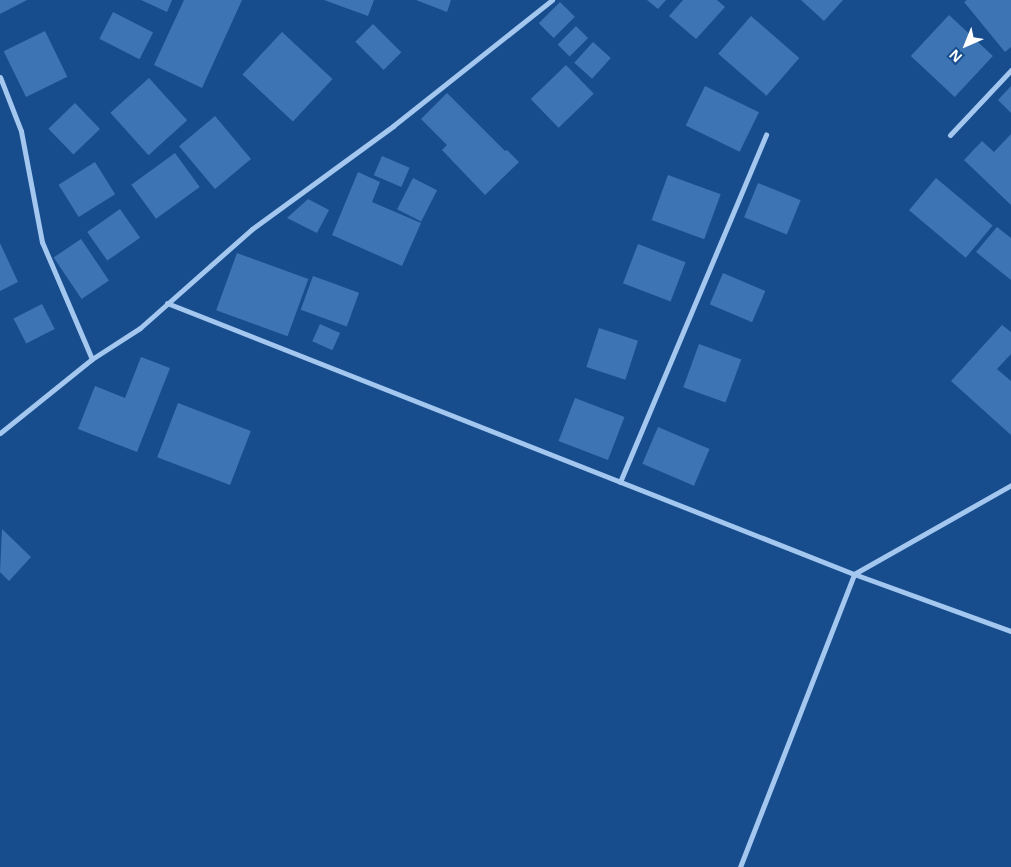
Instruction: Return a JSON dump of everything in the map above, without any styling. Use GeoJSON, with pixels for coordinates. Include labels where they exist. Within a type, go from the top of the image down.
{"type":"FeatureCollection","features":[{"type":"Feature","properties":{"kind":"street"},"geometry":{"type":"LineString","coordinates":[[0,433],[92,359],[140,328],[166,303],[252,229],[393,126],[552,0]]}},
{"type":"Feature","properties":{"kind":"street"},"geometry":{"type":"LineString","coordinates":[[950,135],[1011,70]]}},
{"type":"Feature","properties":{"kind":"street"},"geometry":{"type":"LineString","coordinates":[[0,76],[21,131],[42,242],[92,359]]}},
{"type":"Feature","properties":{"kind":"street"},"geometry":{"type":"LineString","coordinates":[[620,482],[766,134]]}},
{"type":"Feature","properties":{"kind":"street"},"geometry":{"type":"LineString","coordinates":[[166,303],[854,574],[1011,631]]}},
{"type":"Feature","properties":{"kind":"street"},"geometry":{"type":"LineString","coordinates":[[740,867],[854,574],[1011,485]]}},
{"type":"Feature","properties":{"kind":"building"},"geometry":{"type":"Polygon","coordinates":[[[0,0],[27,0],[0,14],[0,0]]]}},
{"type":"Feature","properties":{"kind":"building"},"geometry":{"type":"Polygon","coordinates":[[[141,0],[172,0],[167,12],[141,0]]]}},
{"type":"Feature","properties":{"kind":"building"},"geometry":{"type":"Polygon","coordinates":[[[184,0],[242,0],[202,88],[154,65],[184,0]]]}},
{"type":"Feature","properties":{"kind":"building"},"geometry":{"type":"Polygon","coordinates":[[[324,0],[374,0],[368,16],[324,0]]]}},
{"type":"Feature","properties":{"kind":"building"},"geometry":{"type":"Polygon","coordinates":[[[416,0],[451,0],[447,12],[416,0]]]}},
{"type":"Feature","properties":{"kind":"building"},"geometry":{"type":"Polygon","coordinates":[[[647,0],[666,0],[658,9],[647,0]]]}},
{"type":"Feature","properties":{"kind":"building"},"geometry":{"type":"Polygon","coordinates":[[[683,0],[717,0],[725,7],[696,39],[669,16],[683,0]]]}},
{"type":"Feature","properties":{"kind":"building"},"geometry":{"type":"Polygon","coordinates":[[[801,0],[843,0],[824,21],[801,0]]]}},
{"type":"Feature","properties":{"kind":"building"},"geometry":{"type":"Polygon","coordinates":[[[967,0],[1011,0],[1011,47],[1005,52],[964,2],[967,0]]]}},
{"type":"Feature","properties":{"kind":"building"},"geometry":{"type":"Polygon","coordinates":[[[560,2],[575,17],[554,38],[539,23],[560,2]]]}},
{"type":"Feature","properties":{"kind":"building"},"geometry":{"type":"Polygon","coordinates":[[[113,12],[153,32],[139,59],[99,39],[113,12]]]}},
{"type":"Feature","properties":{"kind":"building"},"geometry":{"type":"Polygon","coordinates":[[[949,15],[993,56],[955,97],[911,56],[949,15]]]}},
{"type":"Feature","properties":{"kind":"building"},"geometry":{"type":"Polygon","coordinates":[[[751,16],[799,58],[766,96],[718,54],[751,16]]]}},
{"type":"Feature","properties":{"kind":"building"},"geometry":{"type":"Polygon","coordinates":[[[373,24],[401,52],[384,70],[355,42],[373,24]]]}},
{"type":"Feature","properties":{"kind":"building"},"geometry":{"type":"Polygon","coordinates":[[[576,26],[588,38],[570,56],[558,44],[576,26]]]}},
{"type":"Feature","properties":{"kind":"building"},"geometry":{"type":"Polygon","coordinates":[[[45,31],[67,77],[26,97],[4,51],[45,31]]]}},
{"type":"Feature","properties":{"kind":"building"},"geometry":{"type":"Polygon","coordinates":[[[282,32],[332,79],[293,121],[242,74],[282,32]]]}},
{"type":"Feature","properties":{"kind":"building"},"geometry":{"type":"Polygon","coordinates":[[[593,42],[611,58],[592,79],[574,63],[593,42]]]}},
{"type":"Feature","properties":{"kind":"building"},"geometry":{"type":"Polygon","coordinates":[[[566,65],[594,94],[559,128],[531,99],[566,65]]]}},
{"type":"Feature","properties":{"kind":"building"},"geometry":{"type":"Polygon","coordinates":[[[149,78],[187,120],[148,155],[110,113],[149,78]]]}},
{"type":"Feature","properties":{"kind":"building"},"geometry":{"type":"Polygon","coordinates":[[[705,86],[759,112],[740,152],[686,126],[705,86]]]}},
{"type":"Feature","properties":{"kind":"building"},"geometry":{"type":"Polygon","coordinates":[[[1011,86],[1011,113],[998,100],[1011,86]]]}},
{"type":"Feature","properties":{"kind":"building"},"geometry":{"type":"Polygon","coordinates":[[[447,93],[505,151],[507,150],[519,162],[485,195],[442,150],[447,145],[421,119],[447,93]]]}},
{"type":"Feature","properties":{"kind":"building"},"geometry":{"type":"Polygon","coordinates":[[[75,103],[100,129],[73,155],[48,129],[75,103]]]}},
{"type":"Feature","properties":{"kind":"building"},"geometry":{"type":"Polygon","coordinates":[[[215,116],[251,159],[215,189],[179,146],[215,116]]]}},
{"type":"Feature","properties":{"kind":"building"},"geometry":{"type":"Polygon","coordinates":[[[1011,134],[1011,205],[964,160],[982,141],[994,152],[1011,134]]]}},
{"type":"Feature","properties":{"kind":"building"},"geometry":{"type":"Polygon","coordinates":[[[175,153],[200,187],[156,219],[131,185],[175,153]]]}},
{"type":"Feature","properties":{"kind":"building"},"geometry":{"type":"Polygon","coordinates":[[[382,156],[410,168],[401,187],[374,175],[382,156]]]}},
{"type":"Feature","properties":{"kind":"building"},"geometry":{"type":"Polygon","coordinates":[[[95,162],[115,194],[79,217],[59,185],[95,162]]]}},
{"type":"Feature","properties":{"kind":"building"},"geometry":{"type":"Polygon","coordinates":[[[358,172],[380,182],[372,202],[421,223],[402,266],[332,235],[358,172]]]}},
{"type":"Feature","properties":{"kind":"building"},"geometry":{"type":"Polygon","coordinates":[[[668,175],[721,194],[704,239],[652,220],[668,175]]]}},
{"type":"Feature","properties":{"kind":"building"},"geometry":{"type":"Polygon","coordinates":[[[413,178],[437,190],[421,221],[397,209],[413,178]]]}},
{"type":"Feature","properties":{"kind":"building"},"geometry":{"type":"Polygon","coordinates":[[[936,178],[993,226],[966,258],[909,210],[936,178]]]}},
{"type":"Feature","properties":{"kind":"building"},"geometry":{"type":"Polygon","coordinates":[[[758,183],[801,200],[787,235],[744,217],[758,183]]]}},
{"type":"Feature","properties":{"kind":"building"},"geometry":{"type":"Polygon","coordinates":[[[308,199],[329,210],[317,233],[287,218],[308,199]]]}},
{"type":"Feature","properties":{"kind":"building"},"geometry":{"type":"Polygon","coordinates":[[[120,209],[140,238],[107,261],[87,232],[120,209]]]}},
{"type":"Feature","properties":{"kind":"building"},"geometry":{"type":"Polygon","coordinates":[[[997,227],[1011,238],[1011,280],[976,252],[997,227]]]}},
{"type":"Feature","properties":{"kind":"building"},"geometry":{"type":"Polygon","coordinates":[[[81,239],[109,280],[82,299],[54,257],[81,239]]]}},
{"type":"Feature","properties":{"kind":"building"},"geometry":{"type":"Polygon","coordinates":[[[0,243],[18,282],[0,291],[0,243]]]}},
{"type":"Feature","properties":{"kind":"building"},"geometry":{"type":"Polygon","coordinates":[[[638,244],[686,262],[671,301],[623,283],[638,244]]]}},
{"type":"Feature","properties":{"kind":"building"},"geometry":{"type":"Polygon","coordinates":[[[237,253],[308,279],[288,336],[216,310],[237,253]]]}},
{"type":"Feature","properties":{"kind":"building"},"geometry":{"type":"Polygon","coordinates":[[[723,273],[765,291],[752,322],[710,304],[723,273]]]}},
{"type":"Feature","properties":{"kind":"building"},"geometry":{"type":"Polygon","coordinates":[[[313,276],[359,293],[347,327],[301,310],[313,276]]]}},
{"type":"Feature","properties":{"kind":"building"},"geometry":{"type":"Polygon","coordinates":[[[42,304],[55,329],[26,343],[13,319],[42,304]]]}},
{"type":"Feature","properties":{"kind":"building"},"geometry":{"type":"Polygon","coordinates":[[[320,324],[340,333],[332,350],[312,341],[320,324]]]}},
{"type":"Feature","properties":{"kind":"building"},"geometry":{"type":"Polygon","coordinates":[[[1002,325],[1011,332],[1011,354],[997,369],[1011,381],[1011,435],[951,381],[1002,325]]]}},
{"type":"Feature","properties":{"kind":"building"},"geometry":{"type":"Polygon","coordinates":[[[599,328],[638,341],[625,380],[586,367],[599,328]]]}},
{"type":"Feature","properties":{"kind":"building"},"geometry":{"type":"Polygon","coordinates":[[[699,344],[741,359],[726,403],[683,387],[699,344]]]}},
{"type":"Feature","properties":{"kind":"building"},"geometry":{"type":"Polygon","coordinates":[[[141,357],[170,368],[137,452],[78,429],[95,386],[125,398],[141,357]]]}},
{"type":"Feature","properties":{"kind":"building"},"geometry":{"type":"Polygon","coordinates":[[[575,398],[624,417],[608,460],[559,441],[575,398]]]}},
{"type":"Feature","properties":{"kind":"building"},"geometry":{"type":"Polygon","coordinates":[[[178,403],[251,431],[230,485],[157,457],[178,403]]]}},
{"type":"Feature","properties":{"kind":"building"},"geometry":{"type":"Polygon","coordinates":[[[658,427],[710,449],[694,486],[642,464],[658,427]]]}},
{"type":"Feature","properties":{"kind":"building"},"geometry":{"type":"Polygon","coordinates":[[[2,529],[31,557],[9,581],[0,572],[2,529]]]}}]}
